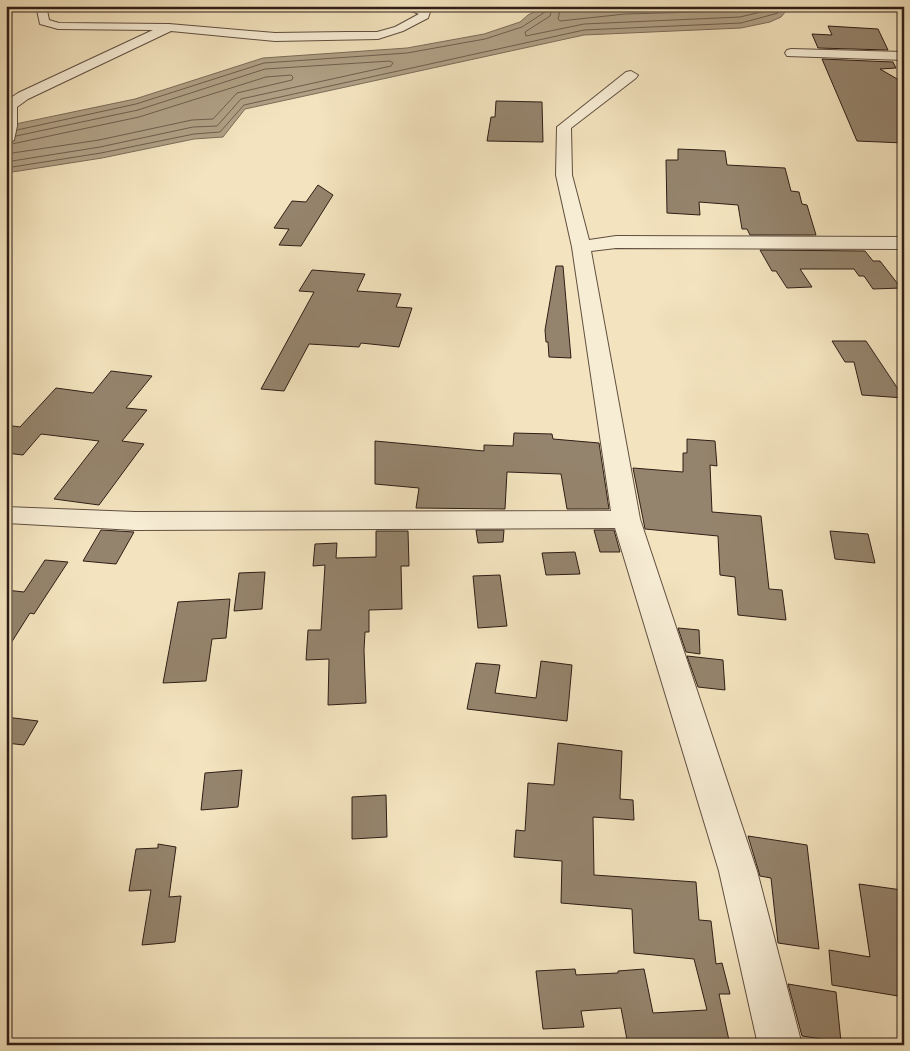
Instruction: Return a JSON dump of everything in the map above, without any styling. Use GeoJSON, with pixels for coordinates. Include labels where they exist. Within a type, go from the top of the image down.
{"type":"FeatureCollection","features":[{"type":"Feature","properties":{"kind":"street"},"geometry":{"type":"LineString","coordinates":[[45,6],[42,10],[44,22],[58,26],[169,27],[275,37],[378,35],[399,29],[424,16],[425,12],[404,6]]}},
{"type":"Feature","properties":{"kind":"street"},"geometry":{"type":"LineString","coordinates":[[7,136],[10,105],[23,96],[169,27]]}},
{"type":"Feature","properties":{"kind":"street"},"geometry":{"type":"LineString","coordinates":[[791,53],[904,56]]}},
{"type":"Feature","properties":{"kind":"street"},"geometry":{"type":"LineString","coordinates":[[631,74],[564,127],[564,175],[581,247],[626,519],[738,870],[780,1045]]}},
{"type":"Feature","properties":{"kind":"street"},"geometry":{"type":"LineString","coordinates":[[581,247],[616,242],[904,243]]}},
{"type":"Feature","properties":{"kind":"street"},"geometry":{"type":"LineString","coordinates":[[6,515],[135,521],[626,519]]}},
{"type":"Feature","properties":{"kind":"water"},"geometry":{"type":"Polygon","coordinates":[[[546,6],[786,6],[786,11],[781,17],[770,22],[741,28],[584,35],[245,109],[223,137],[194,139],[102,158],[6,173],[6,126],[135,99],[263,58],[407,48],[484,34],[520,22],[528,15],[546,6]]]}},
{"type":"Feature","properties":{"kind":"building"},"geometry":{"type":"Polygon","coordinates":[[[828,26],[878,29],[888,50],[818,48],[812,34],[832,35],[828,26]]]}},
{"type":"Feature","properties":{"kind":"building"},"geometry":{"type":"Polygon","coordinates":[[[822,59],[893,62],[896,68],[880,69],[904,83],[904,143],[857,141],[822,59]]]}},
{"type":"Feature","properties":{"kind":"building"},"geometry":{"type":"Polygon","coordinates":[[[496,101],[542,102],[543,142],[487,141],[491,117],[495,117],[496,101]]]}},
{"type":"Feature","properties":{"kind":"building"},"geometry":{"type":"Polygon","coordinates":[[[678,149],[725,151],[727,165],[785,168],[791,191],[799,192],[802,204],[807,205],[816,235],[750,235],[747,229],[742,229],[738,205],[699,202],[700,215],[667,213],[666,160],[678,160],[678,149]]]}},
{"type":"Feature","properties":{"kind":"building"},"geometry":{"type":"Polygon","coordinates":[[[318,185],[333,195],[301,246],[279,245],[289,229],[274,228],[292,201],[306,202],[318,185]]]}},
{"type":"Feature","properties":{"kind":"building"},"geometry":{"type":"Polygon","coordinates":[[[760,250],[865,251],[873,261],[880,261],[901,288],[873,289],[864,276],[859,276],[854,269],[800,269],[812,287],[787,288],[776,271],[772,271],[760,250]]]}},
{"type":"Feature","properties":{"kind":"building"},"geometry":{"type":"Polygon","coordinates":[[[556,266],[563,266],[571,358],[549,357],[548,342],[546,342],[545,330],[556,266]]]}},
{"type":"Feature","properties":{"kind":"building"},"geometry":{"type":"Polygon","coordinates":[[[312,270],[365,274],[357,291],[401,294],[396,307],[412,308],[399,347],[361,343],[359,347],[309,344],[284,391],[261,389],[314,292],[299,291],[312,270]]]}},
{"type":"Feature","properties":{"kind":"building"},"geometry":{"type":"Polygon","coordinates":[[[832,341],[866,341],[904,398],[862,395],[854,362],[845,362],[832,341]]]}},
{"type":"Feature","properties":{"kind":"building"},"geometry":{"type":"Polygon","coordinates":[[[111,371],[152,376],[126,408],[147,410],[122,441],[144,444],[99,505],[54,499],[99,441],[41,434],[23,455],[6,453],[6,425],[20,427],[56,388],[93,393],[111,371]]]}},
{"type":"Feature","properties":{"kind":"building"},"geometry":{"type":"Polygon","coordinates":[[[514,433],[552,434],[553,439],[599,443],[609,509],[567,509],[561,474],[507,472],[505,509],[416,508],[419,488],[375,484],[375,441],[484,451],[484,445],[513,446],[514,433]]]}},
{"type":"Feature","properties":{"kind":"building"},"geometry":{"type":"Polygon","coordinates":[[[687,439],[715,441],[717,466],[710,465],[712,512],[761,516],[769,589],[782,590],[786,620],[738,615],[735,577],[720,575],[718,536],[645,529],[633,468],[683,472],[683,453],[687,453],[687,439]]]}},
{"type":"Feature","properties":{"kind":"building"},"geometry":{"type":"Polygon","coordinates":[[[101,530],[134,532],[116,564],[83,561],[101,530]]]}},
{"type":"Feature","properties":{"kind":"building"},"geometry":{"type":"Polygon","coordinates":[[[476,530],[504,530],[503,542],[478,543],[476,530]]]}},
{"type":"Feature","properties":{"kind":"building"},"geometry":{"type":"Polygon","coordinates":[[[594,530],[614,530],[620,552],[600,552],[594,530]]]}},
{"type":"Feature","properties":{"kind":"building"},"geometry":{"type":"Polygon","coordinates":[[[376,531],[408,531],[409,566],[401,566],[402,609],[369,610],[369,632],[365,632],[364,650],[366,703],[328,705],[329,659],[306,660],[308,630],[321,630],[325,565],[313,566],[315,544],[337,543],[336,558],[376,557],[376,531]]]}},
{"type":"Feature","properties":{"kind":"building"},"geometry":{"type":"Polygon","coordinates":[[[830,531],[868,534],[875,563],[835,559],[830,531]]]}},
{"type":"Feature","properties":{"kind":"building"},"geometry":{"type":"Polygon","coordinates":[[[575,552],[580,574],[546,575],[542,553],[575,552]]]}},
{"type":"Feature","properties":{"kind":"building"},"geometry":{"type":"Polygon","coordinates":[[[45,560],[68,562],[34,614],[30,613],[6,651],[6,590],[24,592],[45,560]]]}},
{"type":"Feature","properties":{"kind":"building"},"geometry":{"type":"Polygon","coordinates":[[[265,572],[262,609],[234,611],[239,573],[265,572]]]}},
{"type":"Feature","properties":{"kind":"building"},"geometry":{"type":"Polygon","coordinates":[[[500,575],[507,626],[478,628],[473,576],[500,575]]]}},
{"type":"Feature","properties":{"kind":"building"},"geometry":{"type":"Polygon","coordinates":[[[230,599],[226,638],[212,639],[206,681],[163,683],[178,602],[230,599]]]}},
{"type":"Feature","properties":{"kind":"building"},"geometry":{"type":"Polygon","coordinates":[[[678,628],[699,630],[700,654],[686,652],[678,628]]]}},
{"type":"Feature","properties":{"kind":"building"},"geometry":{"type":"Polygon","coordinates":[[[687,656],[723,660],[725,690],[698,687],[687,656]]]}},
{"type":"Feature","properties":{"kind":"building"},"geometry":{"type":"Polygon","coordinates":[[[541,661],[572,665],[567,721],[467,709],[476,663],[500,665],[495,693],[536,698],[541,661]]]}},
{"type":"Feature","properties":{"kind":"building"},"geometry":{"type":"Polygon","coordinates":[[[6,717],[38,721],[24,745],[6,743],[6,717]]]}},
{"type":"Feature","properties":{"kind":"building"},"geometry":{"type":"Polygon","coordinates":[[[558,743],[622,751],[620,799],[633,800],[634,820],[593,817],[594,875],[696,882],[699,920],[711,921],[716,964],[722,963],[730,994],[719,994],[730,1045],[628,1045],[621,1008],[581,1011],[584,1027],[543,1029],[536,971],[575,969],[576,975],[618,973],[618,971],[644,969],[653,1013],[707,1010],[694,959],[634,953],[632,909],[561,903],[562,861],[514,857],[516,830],[525,831],[528,783],[554,785],[558,743]]]}},
{"type":"Feature","properties":{"kind":"building"},"geometry":{"type":"Polygon","coordinates":[[[242,770],[238,807],[201,810],[205,773],[242,770]]]}},
{"type":"Feature","properties":{"kind":"building"},"geometry":{"type":"Polygon","coordinates":[[[386,795],[387,837],[352,839],[352,797],[386,795]]]}},
{"type":"Feature","properties":{"kind":"building"},"geometry":{"type":"Polygon","coordinates":[[[748,836],[807,845],[819,949],[778,943],[771,878],[760,876],[748,836]]]}},
{"type":"Feature","properties":{"kind":"building"},"geometry":{"type":"Polygon","coordinates":[[[158,844],[176,847],[169,897],[181,896],[175,942],[142,945],[151,890],[129,891],[136,849],[158,848],[158,844]]]}},
{"type":"Feature","properties":{"kind":"building"},"geometry":{"type":"Polygon","coordinates":[[[859,884],[902,890],[904,997],[832,985],[829,950],[870,957],[859,884]]]}},
{"type":"Feature","properties":{"kind":"building"},"geometry":{"type":"Polygon","coordinates":[[[788,984],[836,992],[841,1042],[802,1036],[788,984]]]}}]}
